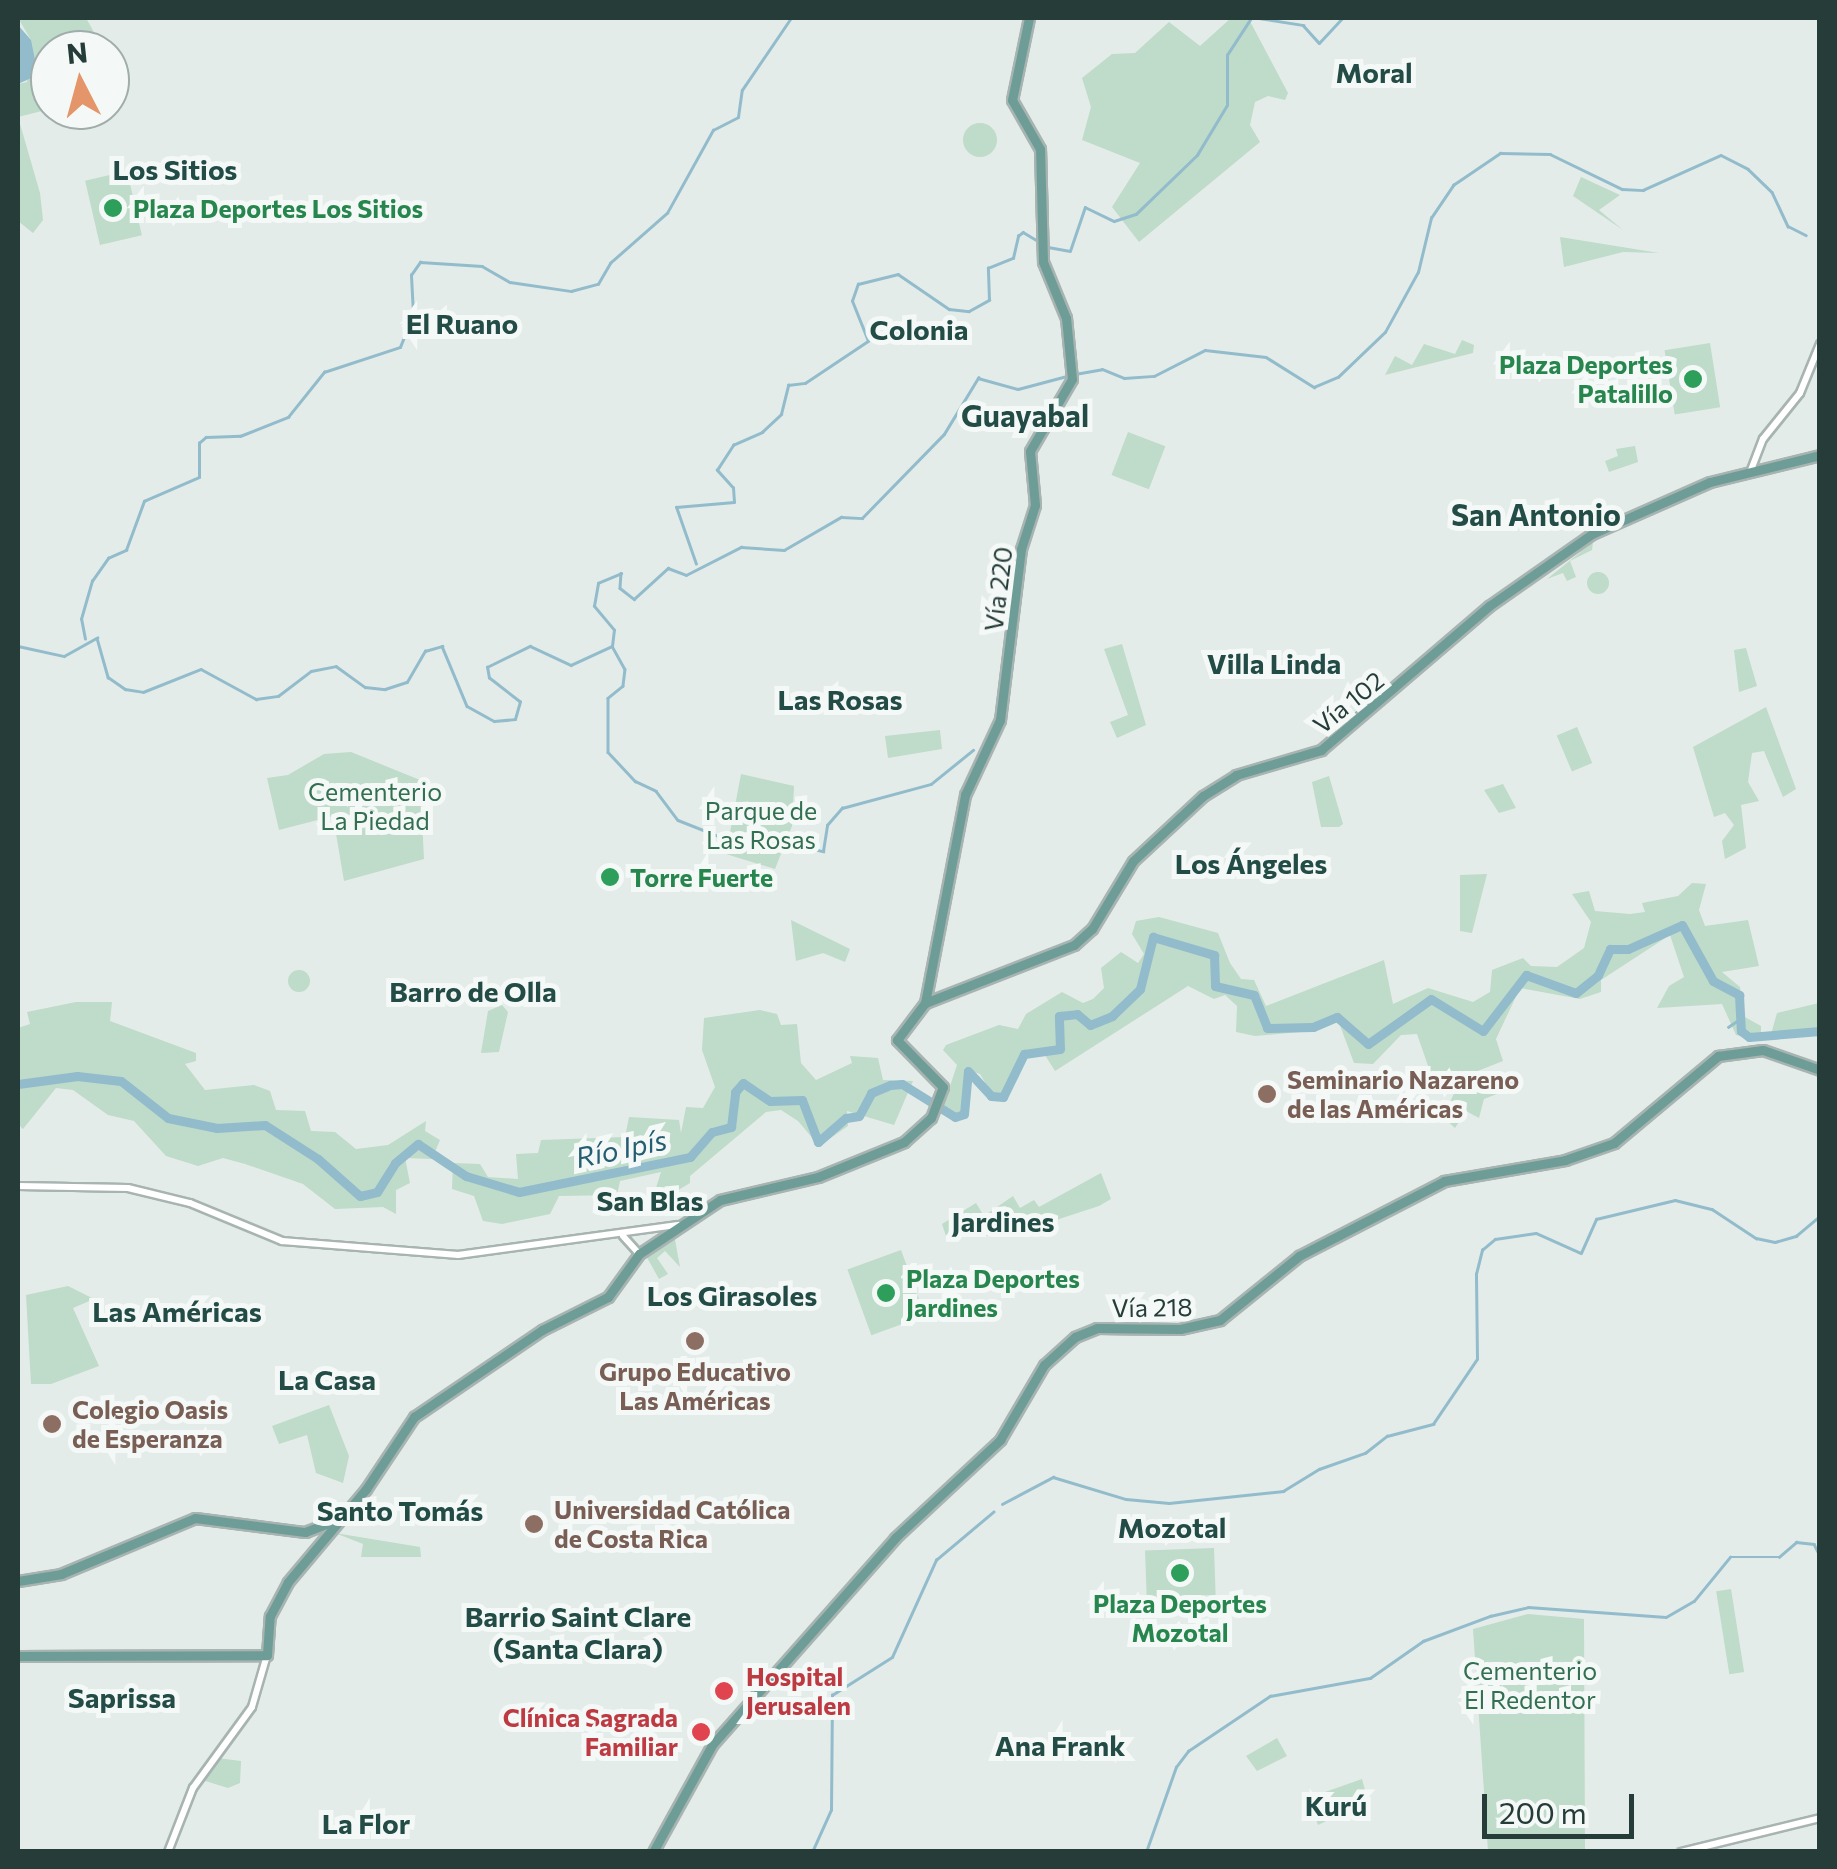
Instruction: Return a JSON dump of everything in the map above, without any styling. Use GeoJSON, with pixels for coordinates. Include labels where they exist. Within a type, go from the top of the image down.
{"type":"FeatureCollection","features":[{"type":"Feature","properties":{"kind":"main road","name":"Vía 220"},"geometry":{"type":"LineString","coordinates":[[924,1002],[965,795],[1000,720],[1021,549],[1035,504],[1030,452],[1072,378],[1066,318],[1043,249],[1040,149],[1012,100],[1029,18]]}},
{"type":"Feature","properties":{"kind":"main road","name":"Vía 102"},"geometry":{"type":"LineString","coordinates":[[924,1002],[1074,945],[1092,929],[1133,861],[1203,796],[1236,776],[1321,750],[1490,606],[1592,534],[1653,503],[1751,470],[1820,455]]}},
{"type":"Feature","properties":{"kind":"main road"},"geometry":{"type":"LineString","coordinates":[[926,988],[939,995]]}},
{"type":"Feature","properties":{"kind":"main road"},"geometry":{"type":"LineString","coordinates":[[18,1656],[267,1655],[270,1616],[311,1552],[414,1417],[542,1330],[608,1298],[639,1254],[730,1195],[818,1176],[904,1142],[928,1121],[941,1104],[938,1080],[907,1056],[897,1040],[924,1002]]}},
{"type":"Feature","properties":{"kind":"main road","name":"Vía 218"},"geometry":{"type":"LineString","coordinates":[[653,1852],[712,1745],[895,1538],[1000,1440],[1044,1365],[1075,1337],[1097,1328],[1180,1329],[1220,1320],[1299,1256],[1444,1181],[1565,1160],[1614,1144],[1718,1056],[1764,1050],[1820,1070]]}},
{"type":"Feature","properties":{"kind":"main road"},"geometry":{"type":"LineString","coordinates":[[18,1581],[61,1574],[194,1518],[306,1532],[342,1514]]}},
{"type":"Feature","properties":{"kind":"main road"},"geometry":{"type":"LineString","coordinates":[[306,1532],[314,1543],[311,1552]]}},
{"type":"Feature","properties":{"kind":"street"},"geometry":{"type":"LineString","coordinates":[[1751,470],[1764,439],[1800,393],[1820,344]]}},
{"type":"Feature","properties":{"kind":"street"},"geometry":{"type":"LineString","coordinates":[[18,1186],[128,1188],[190,1203],[261,1236],[316,1245],[465,1255],[622,1236],[681,1224]]}},
{"type":"Feature","properties":{"kind":"street"},"geometry":{"type":"LineString","coordinates":[[622,1236],[639,1254]]}},
{"type":"Feature","properties":{"kind":"street"},"geometry":{"type":"LineString","coordinates":[[168,1852],[193,1788],[252,1707],[267,1655]]}},
{"type":"Feature","properties":{"kind":"street"},"geometry":{"type":"LineString","coordinates":[[1681,1852],[1820,1818]]}},
{"type":"Feature","properties":{"kind":"green space"},"geometry":{"type":"Polygon","coordinates":[[[18,18],[86,18],[93,30],[30,30],[30,38],[18,18]]]}},
{"type":"Feature","properties":{"kind":"green space"},"geometry":{"type":"Polygon","coordinates":[[[1231,18],[1247,18],[1288,93],[1285,100],[1268,96],[1255,102],[1250,125],[1260,142],[1139,242],[1112,207],[1140,163],[1082,140],[1091,107],[1082,78],[1112,54],[1135,53],[1169,22],[1200,46],[1231,18]]]}},
{"type":"Feature","properties":{"kind":"green space"},"geometry":{"type":"Polygon","coordinates":[[[30,50],[30,114],[18,117],[18,84],[27,82],[30,50]]]}},
{"type":"Feature","properties":{"kind":"green space"},"geometry":{"type":"Polygon","coordinates":[[[18,117],[40,193],[43,220],[33,233],[18,221],[18,117]]]}},
{"type":"Feature","properties":{"kind":"green space"},"geometry":{"type":"Polygon","coordinates":[[[980,123],[992,128],[997,140],[992,152],[980,157],[968,152],[963,140],[968,128],[980,123]]]}},
{"type":"Feature","properties":{"kind":"green space","name":"Plaza Deportes Los Sitios"},"geometry":{"type":"Polygon","coordinates":[[[127,171],[142,235],[100,245],[85,181],[127,171]]]}},
{"type":"Feature","properties":{"kind":"green space"},"geometry":{"type":"Polygon","coordinates":[[[1581,177],[1620,195],[1599,210],[1623,230],[1573,196],[1581,177]]]}},
{"type":"Feature","properties":{"kind":"green space"},"geometry":{"type":"Polygon","coordinates":[[[1560,237],[1659,253],[1623,252],[1564,267],[1560,237]]]}},
{"type":"Feature","properties":{"kind":"green space"},"geometry":{"type":"Polygon","coordinates":[[[1462,340],[1474,345],[1473,353],[1385,375],[1395,356],[1412,365],[1424,344],[1455,354],[1462,340]]]}},
{"type":"Feature","properties":{"kind":"green space","name":"Plaza Deportes Patalillo"},"geometry":{"type":"Polygon","coordinates":[[[1710,343],[1720,407],[1675,414],[1665,350],[1710,343]]]}},
{"type":"Feature","properties":{"kind":"green space"},"geometry":{"type":"Polygon","coordinates":[[[1128,432],[1165,446],[1149,489],[1112,475],[1128,432]]]}},
{"type":"Feature","properties":{"kind":"green space"},"geometry":{"type":"Polygon","coordinates":[[[1635,446],[1638,462],[1609,472],[1605,461],[1618,456],[1616,449],[1635,446]]]}},
{"type":"Feature","properties":{"kind":"green space"},"geometry":{"type":"Polygon","coordinates":[[[1593,542],[1592,550],[1570,561],[1576,577],[1567,581],[1563,573],[1547,579],[1593,542]]]}},
{"type":"Feature","properties":{"kind":"green space"},"geometry":{"type":"Polygon","coordinates":[[[1598,572],[1606,575],[1606,591],[1598,594],[1590,591],[1587,583],[1590,575],[1598,572]]]}},
{"type":"Feature","properties":{"kind":"green space"},"geometry":{"type":"Polygon","coordinates":[[[1122,644],[1146,725],[1117,738],[1110,722],[1128,715],[1104,649],[1122,644]]]}},
{"type":"Feature","properties":{"kind":"green space"},"geometry":{"type":"Polygon","coordinates":[[[1746,648],[1757,686],[1739,692],[1734,650],[1746,648]]]}},
{"type":"Feature","properties":{"kind":"green space"},"geometry":{"type":"Polygon","coordinates":[[[1766,707],[1796,789],[1783,797],[1764,751],[1752,753],[1748,782],[1759,801],[1741,805],[1746,848],[1725,859],[1722,841],[1734,825],[1725,813],[1714,817],[1693,747],[1766,707]]]}},
{"type":"Feature","properties":{"kind":"green space"},"geometry":{"type":"Polygon","coordinates":[[[1577,727],[1592,763],[1572,771],[1557,736],[1577,727]]]}},
{"type":"Feature","properties":{"kind":"green space"},"geometry":{"type":"Polygon","coordinates":[[[940,730],[942,749],[888,758],[885,736],[940,730]]]}},
{"type":"Feature","properties":{"kind":"green space","name":"Cementerio La Piedad"},"geometry":{"type":"Polygon","coordinates":[[[351,752],[420,780],[424,859],[344,881],[333,816],[279,830],[267,778],[288,775],[324,754],[351,752]]]}},
{"type":"Feature","properties":{"kind":"green space","name":"Parque de Las Rosas"},"geometry":{"type":"Polygon","coordinates":[[[741,774],[794,786],[792,826],[775,869],[726,854],[741,774]]]}},
{"type":"Feature","properties":{"kind":"green space"},"geometry":{"type":"Polygon","coordinates":[[[1329,776],[1343,824],[1339,827],[1321,827],[1312,782],[1329,776]]]}},
{"type":"Feature","properties":{"kind":"green space"},"geometry":{"type":"Polygon","coordinates":[[[1503,784],[1516,808],[1499,813],[1484,790],[1503,784]]]}},
{"type":"Feature","properties":{"kind":"green space"},"geometry":{"type":"Polygon","coordinates":[[[1487,874],[1472,933],[1460,931],[1460,875],[1487,874]]]}},
{"type":"Feature","properties":{"kind":"green space"},"geometry":{"type":"Polygon","coordinates":[[[1692,883],[1706,884],[1699,910],[1705,926],[1748,920],[1759,966],[1722,972],[1740,987],[1743,1016],[1761,1026],[1761,1039],[1736,1035],[1722,1004],[1657,1008],[1669,986],[1684,977],[1670,935],[1601,980],[1601,992],[1580,999],[1520,988],[1496,1039],[1503,1061],[1465,1076],[1467,1083],[1479,1080],[1502,1092],[1484,1099],[1479,1118],[1466,1111],[1455,1128],[1443,1117],[1458,1085],[1434,1083],[1417,1034],[1401,1035],[1373,1064],[1354,1063],[1338,1020],[1310,1031],[1255,1036],[1236,1032],[1237,1006],[1225,995],[1214,999],[1188,986],[1055,1071],[1043,1052],[1028,1056],[1003,1094],[992,1094],[980,1074],[968,1070],[960,1118],[941,1113],[957,1065],[943,1050],[946,1045],[999,1025],[1018,1029],[1026,1014],[1062,992],[1083,1003],[1093,999],[1104,988],[1101,968],[1121,952],[1138,963],[1144,954],[1132,934],[1136,921],[1159,917],[1218,933],[1230,963],[1241,979],[1254,980],[1266,1006],[1384,960],[1393,1004],[1428,988],[1473,1002],[1490,992],[1492,970],[1523,958],[1531,966],[1557,967],[1584,948],[1591,922],[1572,894],[1589,891],[1595,911],[1630,914],[1645,912],[1642,903],[1678,896],[1692,883]]]}},
{"type":"Feature","properties":{"kind":"green space"},"geometry":{"type":"Polygon","coordinates":[[[791,920],[850,949],[845,962],[823,953],[796,961],[791,920]]]}},
{"type":"Feature","properties":{"kind":"green space"},"geometry":{"type":"Polygon","coordinates":[[[299,970],[307,973],[307,989],[299,992],[291,989],[288,981],[291,973],[299,970]]]}},
{"type":"Feature","properties":{"kind":"green space"},"geometry":{"type":"Polygon","coordinates":[[[76,1002],[112,1002],[110,1021],[196,1053],[196,1061],[185,1064],[205,1090],[254,1085],[270,1091],[276,1110],[305,1111],[311,1131],[335,1132],[356,1149],[388,1145],[426,1121],[425,1131],[440,1140],[432,1159],[405,1158],[410,1183],[396,1190],[396,1214],[383,1207],[335,1209],[303,1184],[223,1158],[198,1166],[166,1156],[134,1121],[108,1115],[73,1090],[56,1088],[23,1129],[18,1124],[18,1028],[30,1024],[27,1012],[76,1002]]]}},
{"type":"Feature","properties":{"kind":"green space"},"geometry":{"type":"Polygon","coordinates":[[[1819,1003],[1819,1033],[1770,1038],[1777,1013],[1819,1003]]]}},
{"type":"Feature","properties":{"kind":"green space"},"geometry":{"type":"Polygon","coordinates":[[[502,1005],[508,1012],[499,1052],[481,1053],[488,1011],[502,1005]]]}},
{"type":"Feature","properties":{"kind":"green space"},"geometry":{"type":"Polygon","coordinates":[[[760,1010],[777,1014],[781,1025],[797,1024],[801,1063],[816,1080],[852,1063],[850,1056],[878,1058],[883,1080],[913,1081],[894,1125],[847,1111],[848,1126],[819,1146],[798,1121],[781,1110],[766,1112],[690,1176],[690,1183],[650,1207],[661,1172],[620,1181],[617,1195],[559,1196],[550,1214],[502,1224],[483,1221],[474,1196],[452,1189],[453,1163],[480,1164],[488,1177],[518,1179],[516,1154],[538,1153],[541,1140],[625,1137],[629,1117],[679,1120],[681,1133],[686,1107],[703,1108],[715,1087],[702,1050],[704,1018],[760,1010]]]}},
{"type":"Feature","properties":{"kind":"green space"},"geometry":{"type":"Polygon","coordinates":[[[1101,1173],[1111,1199],[1099,1206],[1013,1234],[985,1236],[982,1229],[947,1239],[942,1224],[976,1203],[984,1216],[1013,1196],[1020,1208],[1034,1200],[1039,1207],[1101,1173]]]}},
{"type":"Feature","properties":{"kind":"green space"},"geometry":{"type":"Polygon","coordinates":[[[674,1234],[680,1267],[665,1251],[657,1258],[668,1274],[659,1279],[645,1254],[674,1234]]]}},
{"type":"Feature","properties":{"kind":"green space","name":"Plaza Deportes Jardines"},"geometry":{"type":"Polygon","coordinates":[[[901,1250],[925,1316],[871,1335],[847,1269],[901,1250]]]}},
{"type":"Feature","properties":{"kind":"green space"},"geometry":{"type":"Polygon","coordinates":[[[68,1286],[94,1299],[73,1308],[99,1366],[51,1384],[31,1384],[26,1295],[68,1286]]]}},
{"type":"Feature","properties":{"kind":"green space"},"geometry":{"type":"Polygon","coordinates":[[[329,1405],[349,1456],[343,1483],[316,1473],[307,1435],[279,1444],[272,1426],[329,1405]]]}},
{"type":"Feature","properties":{"kind":"green space"},"geometry":{"type":"Polygon","coordinates":[[[335,1533],[420,1547],[421,1557],[361,1557],[363,1544],[335,1533]]]}},
{"type":"Feature","properties":{"kind":"green space","name":"Plaza Deportes Mozotal"},"geometry":{"type":"Polygon","coordinates":[[[1214,1548],[1216,1595],[1147,1597],[1145,1550],[1214,1548]]]}},
{"type":"Feature","properties":{"kind":"green space"},"geometry":{"type":"Polygon","coordinates":[[[1731,1589],[1744,1672],[1729,1674],[1716,1591],[1731,1589]]]}},
{"type":"Feature","properties":{"kind":"green space","name":"Cementerio El Redentor"},"geometry":{"type":"Polygon","coordinates":[[[1528,1614],[1584,1619],[1585,1851],[1488,1851],[1473,1629],[1528,1614]]]}},
{"type":"Feature","properties":{"kind":"green space"},"geometry":{"type":"Polygon","coordinates":[[[1277,1738],[1287,1756],[1257,1771],[1246,1756],[1277,1738]]]}},
{"type":"Feature","properties":{"kind":"green space"},"geometry":{"type":"Polygon","coordinates":[[[217,1758],[241,1761],[240,1783],[228,1788],[202,1780],[217,1758]]]}},
{"type":"Feature","properties":{"kind":"green space"},"geometry":{"type":"Polygon","coordinates":[[[1362,1779],[1368,1801],[1318,1825],[1308,1798],[1362,1779]]]}},
{"type":"Feature","properties":{"kind":"water"},"geometry":{"type":"Polygon","coordinates":[[[18,25],[30,39],[30,79],[18,84],[18,25]]]}},
{"type":"Feature","properties":{"kind":"waterway"},"geometry":{"type":"LineString","coordinates":[[85,639],[81,619],[92,581],[108,558],[126,550],[144,501],[199,477],[199,443],[206,437],[240,436],[288,417],[324,372],[400,347],[413,314],[411,275],[420,262],[482,266],[510,282],[571,291],[598,284],[610,263],[667,213],[713,130],[738,117],[742,90],[791,18]]}},
{"type":"Feature","properties":{"kind":"waterway"},"geometry":{"type":"LineString","coordinates":[[1048,247],[1070,251],[1085,207],[1114,221],[1136,214],[1197,155],[1227,105],[1227,55],[1251,18]]}},
{"type":"Feature","properties":{"kind":"waterway"},"geometry":{"type":"LineString","coordinates":[[1259,18],[1303,25],[1319,43],[1342,18]]}},
{"type":"Feature","properties":{"kind":"waterway"},"geometry":{"type":"LineString","coordinates":[[1075,374],[1102,369],[1124,378],[1154,376],[1205,350],[1266,357],[1314,387],[1338,377],[1385,332],[1418,272],[1431,218],[1453,185],[1500,153],[1550,154],[1622,189],[1643,190],[1721,155],[1748,169],[1772,192],[1788,226],[1806,235]]}},
{"type":"Feature","properties":{"kind":"waterway"},"geometry":{"type":"LineString","coordinates":[[696,564],[676,507],[734,502],[733,488],[717,470],[733,445],[762,432],[781,414],[788,385],[805,383],[868,341],[852,301],[858,284],[898,274],[949,309],[969,311],[989,300],[988,268],[1013,258],[1018,236],[1023,232],[1041,243]]}},
{"type":"Feature","properties":{"kind":"waterway"},"geometry":{"type":"LineString","coordinates":[[18,646],[64,656],[97,638],[108,677],[125,689],[143,692],[201,669],[256,699],[278,696],[311,671],[336,666],[365,687],[385,689],[407,682],[425,651],[442,646],[467,706],[494,721],[515,719],[520,702],[489,678],[487,667],[530,646],[571,665],[612,646],[614,630],[594,606],[598,583],[621,573],[620,588],[634,599],[668,568],[686,575],[741,547],[784,550],[841,517],[862,518],[944,434],[978,378],[1018,389],[1067,376]]}},
{"type":"Feature","properties":{"kind":"waterway"},"geometry":{"type":"LineString","coordinates":[[18,594],[18,615]]}},
{"type":"Feature","properties":{"kind":"waterway"},"geometry":{"type":"LineString","coordinates":[[612,646],[625,669],[623,686],[608,698],[608,752],[635,781],[656,791],[678,820],[721,837]]}},
{"type":"Feature","properties":{"kind":"waterway"},"geometry":{"type":"LineString","coordinates":[[796,845],[823,851],[827,825],[842,808],[931,784],[973,750]]}},
{"type":"Feature","properties":{"kind":"waterway"},"geometry":{"type":"LineString","coordinates":[[729,840],[749,836],[788,844]]}},
{"type":"Feature","properties":{"kind":"waterway","name":"Río Ipís"},"geometry":{"type":"LineString","coordinates":[[18,1084],[77,1076],[121,1081],[168,1118],[217,1128],[265,1125],[318,1159],[360,1196],[377,1192],[395,1163],[418,1144],[466,1176],[519,1192],[690,1157],[712,1132],[731,1127],[735,1092],[743,1083],[770,1101],[802,1100],[818,1142],[846,1118],[859,1116],[871,1093],[890,1085],[902,1084],[955,1117],[964,1114],[968,1071],[991,1096],[1003,1097],[1024,1054],[1060,1049],[1059,1016],[1077,1014],[1090,1025],[1112,1016],[1140,989],[1153,937],[1214,955],[1215,986],[1254,995],[1267,1028],[1313,1027],[1337,1017],[1368,1044],[1431,999],[1483,1031],[1526,975],[1576,993],[1598,975],[1610,949],[1628,949],[1682,925],[1713,981],[1739,995],[1741,1031],[1749,1037],[1820,1031]]}},
{"type":"Feature","properties":{"kind":"waterway"},"geometry":{"type":"LineString","coordinates":[[1728,1027],[1737,1021]]}},
{"type":"Feature","properties":{"kind":"waterway"},"geometry":{"type":"LineString","coordinates":[[1002,1504],[1053,1477],[1126,1499],[1169,1503],[1283,1491],[1319,1469],[1365,1453],[1387,1436],[1433,1424],[1477,1359],[1476,1274],[1482,1250],[1495,1239],[1536,1233],[1581,1253],[1596,1219],[1675,1200],[1712,1209],[1756,1238],[1775,1242],[1796,1236],[1820,1216]]}},
{"type":"Feature","properties":{"kind":"waterway"},"geometry":{"type":"LineString","coordinates":[[812,1852],[831,1810],[832,1695],[892,1657],[936,1560],[993,1512]]}},
{"type":"Feature","properties":{"kind":"waterway"},"geometry":{"type":"LineString","coordinates":[[1146,1852],[1176,1767],[1188,1751],[1270,1696],[1370,1678],[1423,1641],[1490,1616],[1528,1607],[1666,1617],[1694,1601],[1730,1557],[1779,1557],[1796,1542],[1814,1544],[1820,1556]]}},
{"type":"Feature","properties":{"kind":"place","name":"Plaza Deportes Los Sitios"},"geometry":{"type":"Point","coordinates":[113,208]}},
{"type":"Feature","properties":{"kind":"place","name":"Plaza Deportes Patalillo"},"geometry":{"type":"Point","coordinates":[1693,379]}},
{"type":"Feature","properties":{"kind":"place","name":"Torre Fuerte"},"geometry":{"type":"Point","coordinates":[610,877]}},
{"type":"Feature","properties":{"kind":"place","name":"Seminario Nazareno de las Américas"},"geometry":{"type":"Point","coordinates":[1267,1094]}},
{"type":"Feature","properties":{"kind":"place","name":"Plaza Deportes Jardines"},"geometry":{"type":"Point","coordinates":[886,1293]}},
{"type":"Feature","properties":{"kind":"place","name":"Grupo Educativo Las Américas"},"geometry":{"type":"Point","coordinates":[695,1341]}},
{"type":"Feature","properties":{"kind":"place","name":"Colegio Oasis de Esperanza"},"geometry":{"type":"Point","coordinates":[52,1424]}},
{"type":"Feature","properties":{"kind":"place","name":"Universidad Católica de Costa Rica"},"geometry":{"type":"Point","coordinates":[534,1524]}},
{"type":"Feature","properties":{"kind":"place","name":"Plaza Deportes Mozotal"},"geometry":{"type":"Point","coordinates":[1180,1573]}},
{"type":"Feature","properties":{"kind":"place","name":"Hospital Jerusalen"},"geometry":{"type":"Point","coordinates":[724,1691]}},
{"type":"Feature","properties":{"kind":"place","name":"Clínica Sagrada Familiar"},"geometry":{"type":"Point","coordinates":[701,1732]}},
{"type":"Feature","properties":{"kind":"district","name":"Moral"},"geometry":{"type":"Point","coordinates":[1374,72]}},
{"type":"Feature","properties":{"kind":"district","name":"Los Sitios"},"geometry":{"type":"Point","coordinates":[175,169]}},
{"type":"Feature","properties":{"kind":"district","name":"El Ruano"},"geometry":{"type":"Point","coordinates":[462,323]}},
{"type":"Feature","properties":{"kind":"district","name":"Colonia"},"geometry":{"type":"Point","coordinates":[919,329]}},
{"type":"Feature","properties":{"kind":"district","name":"Guayabal"},"geometry":{"type":"Point","coordinates":[1025,415]}},
{"type":"Feature","properties":{"kind":"district","name":"San Antonio"},"geometry":{"type":"Point","coordinates":[1536,514]}},
{"type":"Feature","properties":{"kind":"district","name":"Villa Linda"},"geometry":{"type":"Point","coordinates":[1274,663]}},
{"type":"Feature","properties":{"kind":"district","name":"Las Rosas"},"geometry":{"type":"Point","coordinates":[840,699]}},
{"type":"Feature","properties":{"kind":"district","name":"Los Ángeles"},"geometry":{"type":"Point","coordinates":[1251,863]}},
{"type":"Feature","properties":{"kind":"district","name":"Barro de Olla"},"geometry":{"type":"Point","coordinates":[473,991]}},
{"type":"Feature","properties":{"kind":"district","name":"San Blas"},"geometry":{"type":"Point","coordinates":[650,1200]}},
{"type":"Feature","properties":{"kind":"district","name":"Jardines"},"geometry":{"type":"Point","coordinates":[1003,1221]}},
{"type":"Feature","properties":{"kind":"district","name":"Los Girasoles"},"geometry":{"type":"Point","coordinates":[732,1295]}},
{"type":"Feature","properties":{"kind":"district","name":"Las Américas"},"geometry":{"type":"Point","coordinates":[177,1311]}},
{"type":"Feature","properties":{"kind":"district","name":"La Casa"},"geometry":{"type":"Point","coordinates":[327,1379]}},
{"type":"Feature","properties":{"kind":"district","name":"Santo Tomás"},"geometry":{"type":"Point","coordinates":[400,1510]}},
{"type":"Feature","properties":{"kind":"district","name":"Mozotal"},"geometry":{"type":"Point","coordinates":[1172,1527]}},
{"type":"Feature","properties":{"kind":"district","name":"Barrio Saint Clare (Santa Clara)"},"geometry":{"type":"Point","coordinates":[578,1632]}},
{"type":"Feature","properties":{"kind":"district","name":"Saprissa"},"geometry":{"type":"Point","coordinates":[122,1697]}},
{"type":"Feature","properties":{"kind":"district","name":"Ana Frank"},"geometry":{"type":"Point","coordinates":[1060,1745]}},
{"type":"Feature","properties":{"kind":"district","name":"Kurú"},"geometry":{"type":"Point","coordinates":[1336,1805]}},
{"type":"Feature","properties":{"kind":"district","name":"La Flor"},"geometry":{"type":"Point","coordinates":[366,1823]}}]}
